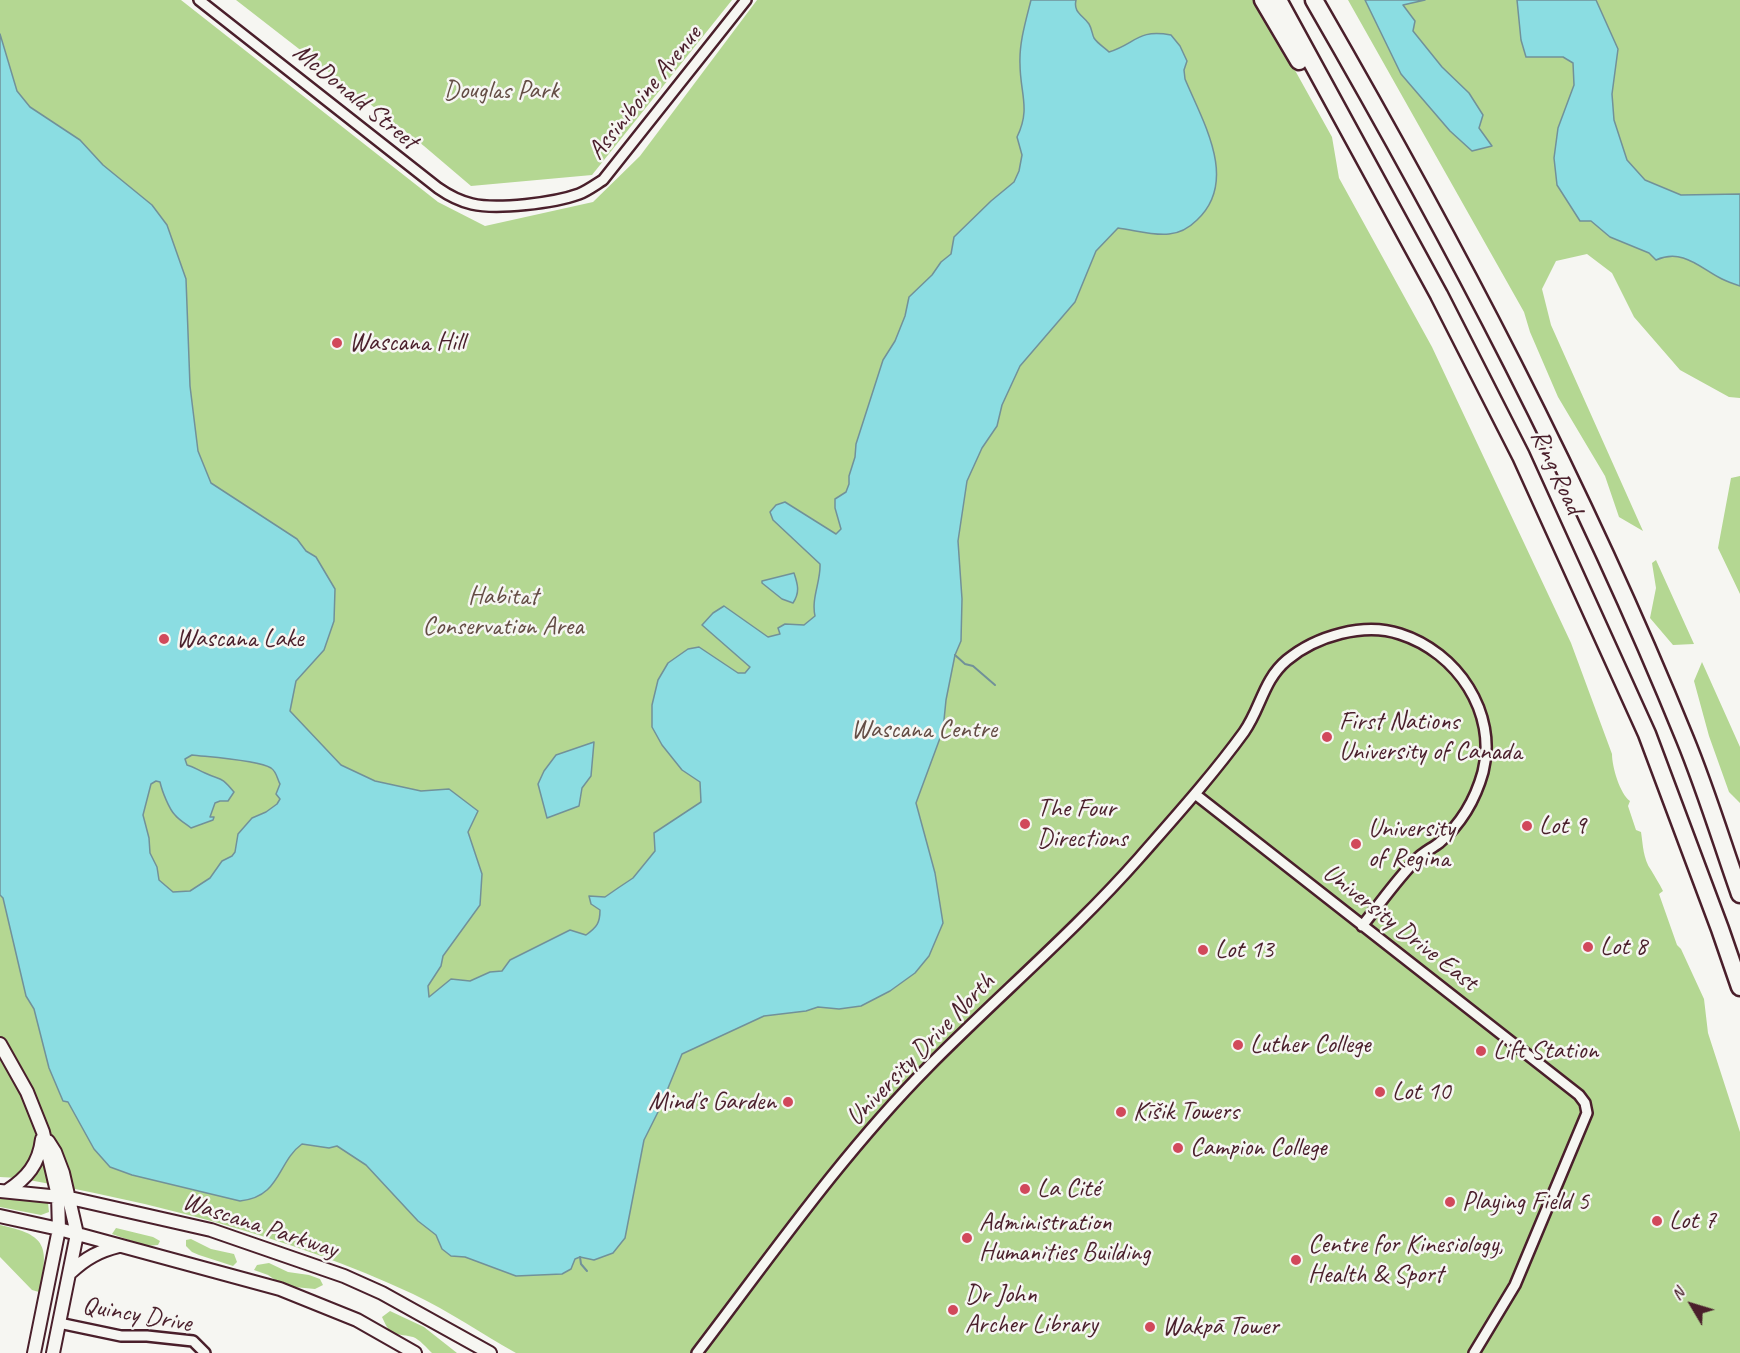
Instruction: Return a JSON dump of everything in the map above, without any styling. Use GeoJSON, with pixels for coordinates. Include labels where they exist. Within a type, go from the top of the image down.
{"type":"FeatureCollection","features":[{"type":"Feature","properties":{"kind":"highway"},"geometry":{"type":"LineString","coordinates":[[1263,0],[1439,295]]}},
{"type":"Feature","properties":{"kind":"highway","name":"Ring Road"},"geometry":{"type":"LineString","coordinates":[[1278,0],[1439,295],[1521,456],[1647,734],[1740,987]]}},
{"type":"Feature","properties":{"kind":"highway","name":"Ring Road"},"geometry":{"type":"LineString","coordinates":[[1314,0],[1447,239],[1552,441],[1593,526],[1686,741],[1740,894]]}},
{"type":"Feature","properties":{"kind":"main road"},"geometry":{"type":"LineString","coordinates":[[0,1044],[27,1092],[43,1132],[55,1152],[64,1197],[77,1234],[53,1353]]}},
{"type":"Feature","properties":{"kind":"main road"},"geometry":{"type":"LineString","coordinates":[[4,1191],[22,1181],[35,1164],[40,1152],[43,1132]]}},
{"type":"Feature","properties":{"kind":"main road","name":"Wascana Parkway"},"geometry":{"type":"LineString","coordinates":[[4,1191],[64,1197],[212,1230],[344,1276],[382,1293],[489,1353]]}},
{"type":"Feature","properties":{"kind":"main road"},"geometry":{"type":"LineString","coordinates":[[34,1353],[64,1197]]}},
{"type":"Feature","properties":{"kind":"main road","name":"Wascana Parkway"},"geometry":{"type":"LineString","coordinates":[[0,1216],[59,1228],[280,1289],[357,1320],[415,1353]]}},
{"type":"Feature","properties":{"kind":"main road"},"geometry":{"type":"LineString","coordinates":[[70,1272],[98,1251],[122,1246]]}},
{"type":"Feature","properties":{"kind":"street","name":"McDonald Street"},"geometry":{"type":"LineString","coordinates":[[199,0],[438,189],[461,201],[495,207]]}},
{"type":"Feature","properties":{"kind":"street","name":"Assiniboine Avenue"},"geometry":{"type":"LineString","coordinates":[[495,207],[552,201],[579,194],[603,180],[746,0]]}},
{"type":"Feature","properties":{"kind":"street","name":"University Drive North"},"geometry":{"type":"LineString","coordinates":[[697,1353],[862,1140],[926,1068],[1095,907],[1195,794],[1245,730],[1263,691],[1288,659],[1330,636],[1354,631],[1382,630],[1401,634],[1421,643],[1453,667],[1463,679],[1479,708],[1485,729],[1486,753],[1475,797],[1463,819],[1438,844],[1417,858],[1362,926]]}},
{"type":"Feature","properties":{"kind":"street","name":"University Drive East"},"geometry":{"type":"LineString","coordinates":[[1195,794],[1579,1095],[1585,1103],[1587,1113],[1515,1286],[1474,1353]]}},
{"type":"Feature","properties":{"kind":"street","name":"Quincy Drive"},"geometry":{"type":"LineString","coordinates":[[59,1323],[121,1336],[147,1336],[193,1341],[205,1353]]}},
{"type":"Feature","properties":{"kind":"green space","name":"Wascana Centre"},"geometry":{"type":"Polygon","coordinates":[[[0,0],[181,0],[438,202],[485,226],[593,202],[640,156],[757,0],[1256,0],[1332,137],[1339,178],[1432,347],[1571,643],[1612,754],[1617,780],[1626,798],[1630,801],[1628,806],[1636,830],[1641,832],[1646,861],[1663,891],[1659,894],[1677,945],[1704,999],[1708,1033],[1740,1132],[1740,1353],[516,1353],[413,1294],[317,1254],[170,1210],[18,1178],[0,1177],[0,0]]]}},
{"type":"Feature","properties":{"kind":"green space","name":"Douglas Park"},"geometry":{"type":"Polygon","coordinates":[[[236,0],[732,0],[592,175],[471,186],[424,146],[236,0]]]}},
{"type":"Feature","properties":{"kind":"green space"},"geometry":{"type":"Polygon","coordinates":[[[1348,0],[1740,0],[1740,398],[1729,397],[1680,370],[1634,317],[1612,273],[1587,254],[1556,261],[1542,289],[1551,325],[1643,531],[1619,517],[1605,476],[1558,397],[1530,332],[1524,312],[1348,0]]]}},
{"type":"Feature","properties":{"kind":"green space"},"geometry":{"type":"Polygon","coordinates":[[[1740,476],[1740,594],[1718,548],[1731,478],[1740,476]]]}},
{"type":"Feature","properties":{"kind":"green space"},"geometry":{"type":"Polygon","coordinates":[[[1656,560],[1694,644],[1673,645],[1650,618],[1656,588],[1652,563],[1656,560]]]}},
{"type":"Feature","properties":{"kind":"green space"},"geometry":{"type":"Polygon","coordinates":[[[1702,662],[1740,747],[1740,803],[1729,792],[1709,736],[1694,681],[1702,662]]]}},
{"type":"Feature","properties":{"kind":"green space"},"geometry":{"type":"Polygon","coordinates":[[[0,1197],[43,1201],[48,1203],[49,1212],[41,1215],[0,1207],[0,1197]]]}},
{"type":"Feature","properties":{"kind":"green space"},"geometry":{"type":"Polygon","coordinates":[[[0,1225],[28,1233],[41,1245],[44,1264],[39,1292],[32,1290],[0,1257],[0,1225]]]}},
{"type":"Feature","properties":{"kind":"green space"},"geometry":{"type":"Polygon","coordinates":[[[116,1228],[153,1237],[160,1241],[158,1245],[146,1246],[112,1234],[116,1228]]]}},
{"type":"Feature","properties":{"kind":"green space"},"geometry":{"type":"Polygon","coordinates":[[[191,1239],[211,1249],[234,1254],[237,1262],[233,1266],[192,1252],[186,1246],[186,1240],[191,1239]]]}},
{"type":"Feature","properties":{"kind":"green space"},"geometry":{"type":"Polygon","coordinates":[[[269,1263],[288,1272],[320,1279],[323,1285],[315,1289],[284,1286],[268,1275],[254,1270],[257,1265],[269,1263]]]}},
{"type":"Feature","properties":{"kind":"green space"},"geometry":{"type":"Polygon","coordinates":[[[390,1311],[424,1327],[457,1353],[432,1353],[415,1338],[391,1332],[382,1317],[390,1311]]]}},
{"type":"Feature","properties":{"kind":"water","name":"Wascana Lake"},"geometry":{"type":"Polygon","coordinates":[[[1031,0],[1076,0],[1077,11],[1089,24],[1094,38],[1109,52],[1144,35],[1171,35],[1180,46],[1187,61],[1184,70],[1185,79],[1214,151],[1215,188],[1209,205],[1197,220],[1184,230],[1150,234],[1118,228],[1096,251],[1075,302],[1020,366],[1002,405],[997,426],[982,448],[967,481],[958,541],[962,599],[961,641],[955,655],[943,730],[916,803],[935,873],[943,923],[929,956],[915,973],[890,991],[861,1006],[839,1009],[818,1007],[806,1011],[764,1016],[682,1054],[644,1140],[625,1238],[613,1253],[594,1260],[580,1257],[575,1259],[571,1269],[562,1274],[516,1276],[465,1257],[451,1256],[442,1249],[436,1235],[418,1221],[366,1165],[337,1146],[329,1148],[302,1144],[294,1151],[271,1186],[253,1198],[240,1201],[132,1175],[110,1167],[94,1149],[68,1102],[63,1101],[49,1068],[34,1009],[26,996],[3,898],[0,895],[0,34],[17,91],[30,107],[80,140],[103,165],[152,205],[167,225],[186,279],[190,386],[198,451],[211,483],[297,539],[306,551],[316,557],[335,589],[334,621],[324,650],[296,681],[290,711],[341,765],[375,781],[421,791],[449,789],[478,811],[468,832],[482,874],[480,905],[443,956],[441,966],[428,986],[429,997],[451,979],[470,981],[490,972],[502,971],[510,960],[570,930],[586,935],[593,930],[598,922],[600,910],[591,904],[589,896],[605,897],[633,878],[655,851],[654,833],[701,802],[700,782],[682,770],[662,745],[652,727],[652,705],[658,680],[668,663],[688,649],[699,647],[738,673],[745,673],[750,667],[702,625],[713,613],[724,606],[768,637],[780,634],[778,628],[785,624],[804,625],[815,616],[814,603],[820,564],[773,520],[770,512],[776,505],[785,502],[836,534],[841,529],[835,499],[846,492],[849,484],[856,444],[883,360],[895,341],[905,316],[909,297],[951,254],[954,237],[1014,182],[1019,171],[1022,155],[1017,137],[1024,109],[1020,56],[1031,0]],[[192,755],[185,759],[187,765],[221,779],[234,792],[228,801],[215,803],[210,817],[214,817],[213,820],[191,828],[178,819],[173,812],[160,782],[156,781],[151,784],[143,815],[150,853],[157,867],[159,880],[173,892],[190,891],[210,878],[222,861],[235,852],[238,834],[252,818],[266,812],[280,799],[276,794],[280,784],[276,774],[265,765],[192,755]]]}},
{"type":"Feature","properties":{"kind":"water"},"geometry":{"type":"Polygon","coordinates":[[[1365,0],[1425,0],[1403,5],[1415,21],[1413,31],[1442,67],[1469,93],[1483,115],[1479,128],[1492,146],[1472,151],[1450,131],[1401,74],[1365,0]]]}},
{"type":"Feature","properties":{"kind":"water"},"geometry":{"type":"Polygon","coordinates":[[[1517,0],[1596,0],[1618,49],[1612,94],[1614,120],[1627,160],[1645,180],[1681,195],[1740,194],[1740,286],[1683,258],[1675,256],[1656,260],[1649,253],[1610,237],[1591,221],[1580,221],[1557,185],[1554,158],[1558,128],[1574,85],[1573,63],[1563,57],[1526,57],[1521,40],[1517,0]]]}},
{"type":"Feature","properties":{"kind":"water"},"geometry":{"type":"Polygon","coordinates":[[[794,573],[798,588],[793,603],[782,599],[762,583],[762,581],[794,573]]]}},
{"type":"Feature","properties":{"kind":"water"},"geometry":{"type":"Polygon","coordinates":[[[594,742],[591,776],[582,788],[579,806],[547,818],[538,784],[544,771],[556,755],[594,742]]]}},
{"type":"Feature","properties":{"kind":"waterway"},"geometry":{"type":"LineString","coordinates":[[955,655],[965,664],[973,666],[995,685]]}},
{"type":"Feature","properties":{"kind":"waterway"},"geometry":{"type":"LineString","coordinates":[[580,1257],[581,1264],[587,1271]]}},
{"type":"Feature","properties":{"kind":"place","name":"Wascana Hill"},"geometry":{"type":"Point","coordinates":[337,343]}},
{"type":"Feature","properties":{"kind":"place","name":"Wascana Lake"},"geometry":{"type":"Point","coordinates":[164,639]}},
{"type":"Feature","properties":{"kind":"place","name":"First Nations University of Canada"},"geometry":{"type":"Point","coordinates":[1327,737]}},
{"type":"Feature","properties":{"kind":"place","name":"The Four Directions"},"geometry":{"type":"Point","coordinates":[1025,824]}},
{"type":"Feature","properties":{"kind":"place","name":"Lot 9"},"geometry":{"type":"Point","coordinates":[1527,826]}},
{"type":"Feature","properties":{"kind":"place","name":"University of Regina"},"geometry":{"type":"Point","coordinates":[1356,844]}},
{"type":"Feature","properties":{"kind":"place","name":"Lot 8"},"geometry":{"type":"Point","coordinates":[1588,947]}},
{"type":"Feature","properties":{"kind":"place","name":"Lot 13"},"geometry":{"type":"Point","coordinates":[1203,950]}},
{"type":"Feature","properties":{"kind":"place","name":"Luther College"},"geometry":{"type":"Point","coordinates":[1238,1045]}},
{"type":"Feature","properties":{"kind":"place","name":"Lift Station"},"geometry":{"type":"Point","coordinates":[1481,1051]}},
{"type":"Feature","properties":{"kind":"place","name":"Lot 10"},"geometry":{"type":"Point","coordinates":[1380,1092]}},
{"type":"Feature","properties":{"kind":"place","name":"Mind's Garden"},"geometry":{"type":"Point","coordinates":[788,1102]}},
{"type":"Feature","properties":{"kind":"place","name":"Kīšik Towers"},"geometry":{"type":"Point","coordinates":[1121,1112]}},
{"type":"Feature","properties":{"kind":"place","name":"Campion College"},"geometry":{"type":"Point","coordinates":[1178,1148]}},
{"type":"Feature","properties":{"kind":"place","name":"La Cité"},"geometry":{"type":"Point","coordinates":[1025,1189]}},
{"type":"Feature","properties":{"kind":"place","name":"Playing Field 5"},"geometry":{"type":"Point","coordinates":[1450,1202]}},
{"type":"Feature","properties":{"kind":"place","name":"Lot 7"},"geometry":{"type":"Point","coordinates":[1657,1221]}},
{"type":"Feature","properties":{"kind":"place","name":"Administration Humanities Building"},"geometry":{"type":"Point","coordinates":[967,1238]}},
{"type":"Feature","properties":{"kind":"place","name":"Centre for Kinesiology, Health & Sport"},"geometry":{"type":"Point","coordinates":[1296,1260]}},
{"type":"Feature","properties":{"kind":"place","name":"Dr John Archer Library"},"geometry":{"type":"Point","coordinates":[953,1310]}},
{"type":"Feature","properties":{"kind":"place","name":"Wakpā Tower"},"geometry":{"type":"Point","coordinates":[1150,1327]}},
{"type":"Feature","properties":{"kind":"park label","name":"Habitat Conservation Area"},"geometry":{"type":"Point","coordinates":[503,612]}}]}
